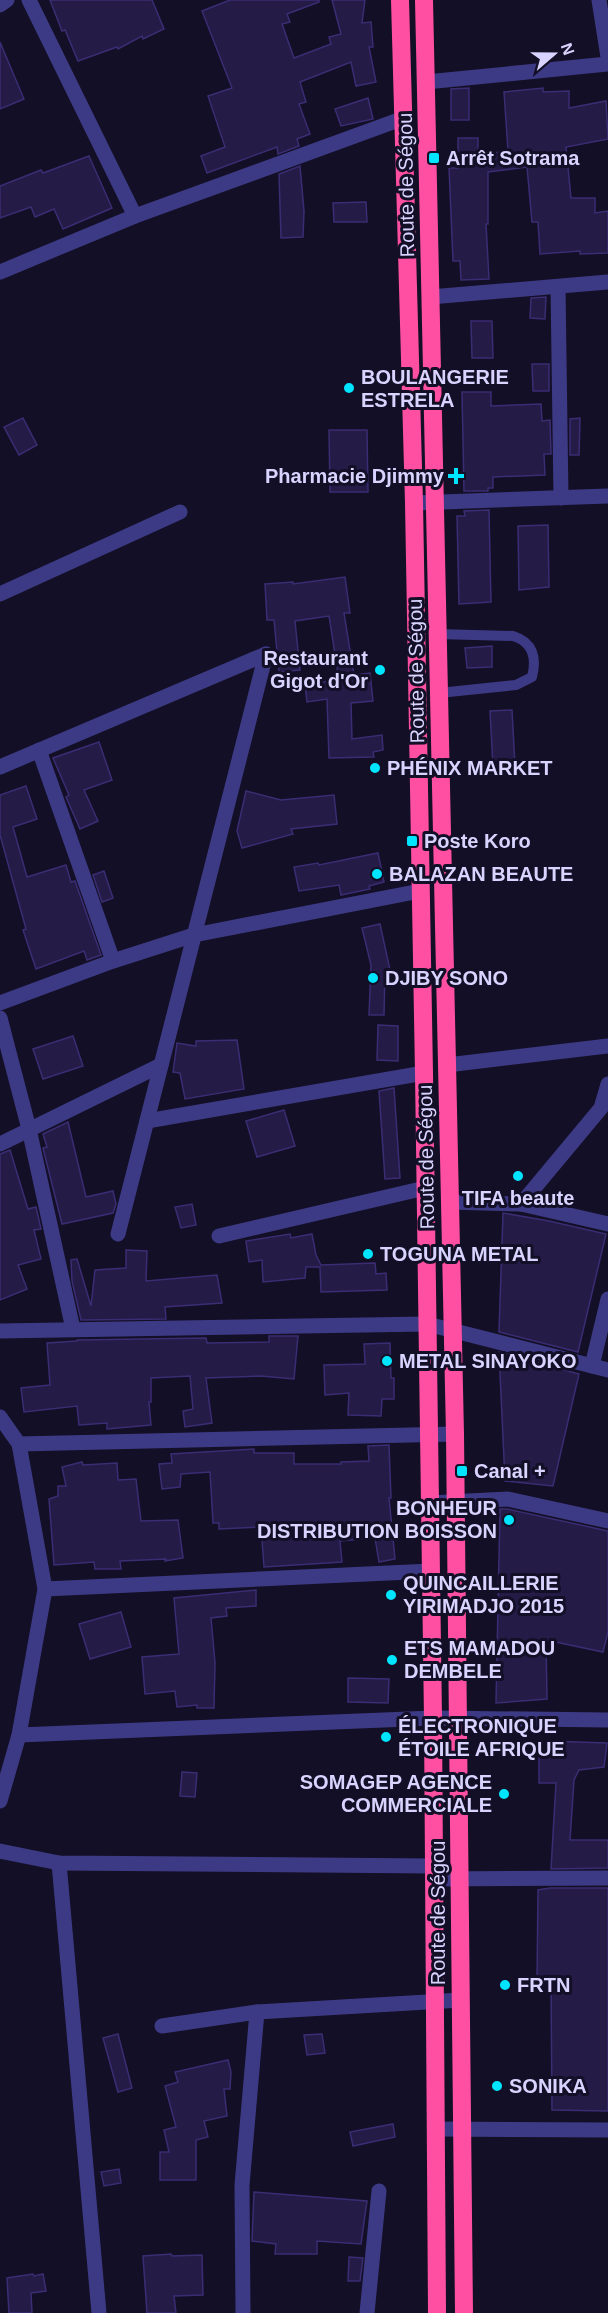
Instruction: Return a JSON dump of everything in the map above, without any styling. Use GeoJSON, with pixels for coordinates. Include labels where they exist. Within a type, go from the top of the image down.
{"type":"FeatureCollection","features":[{"type":"Feature","properties":{"kind":"highway","name":"Route de Ségou"},"geometry":{"type":"LineString","coordinates":[[400,0],[414,503],[424,1073],[433,1718],[433,2000],[437,2313]]}},
{"type":"Feature","properties":{"kind":"highway","name":"Route de Ségou"},"geometry":{"type":"LineString","coordinates":[[424,0],[455,1434],[464,2313]]}},
{"type":"Feature","properties":{"kind":"street"},"geometry":{"type":"LineString","coordinates":[[0,5],[7,0]]}},
{"type":"Feature","properties":{"kind":"street"},"geometry":{"type":"LineString","coordinates":[[28,0],[135,216]]}},
{"type":"Feature","properties":{"kind":"street"},"geometry":{"type":"LineString","coordinates":[[599,0],[608,57]]}},
{"type":"Feature","properties":{"kind":"street"},"geometry":{"type":"LineString","coordinates":[[426,82],[608,64]]}},
{"type":"Feature","properties":{"kind":"street"},"geometry":{"type":"LineString","coordinates":[[0,272],[135,216],[404,118]]}},
{"type":"Feature","properties":{"kind":"street"},"geometry":{"type":"LineString","coordinates":[[430,297],[608,282]]}},
{"type":"Feature","properties":{"kind":"street"},"geometry":{"type":"LineString","coordinates":[[558,287],[561,498]]}},
{"type":"Feature","properties":{"kind":"street"},"geometry":{"type":"LineString","coordinates":[[414,503],[608,496]]}},
{"type":"Feature","properties":{"kind":"street"},"geometry":{"type":"LineString","coordinates":[[0,594],[180,512]]}},
{"type":"Feature","properties":{"kind":"street"},"geometry":{"type":"LineString","coordinates":[[0,767],[266,654],[118,1234]]}},
{"type":"Feature","properties":{"kind":"street"},"geometry":{"type":"LineString","coordinates":[[39,750],[113,961]]}},
{"type":"Feature","properties":{"kind":"street"},"geometry":{"type":"LineString","coordinates":[[0,1003],[113,961],[194,935],[420,891]]}},
{"type":"Feature","properties":{"kind":"street"},"geometry":{"type":"LineString","coordinates":[[0,1018],[29,1129],[73,1329]]}},
{"type":"Feature","properties":{"kind":"street"},"geometry":{"type":"LineString","coordinates":[[447,1065],[608,1046]]}},
{"type":"Feature","properties":{"kind":"street"},"geometry":{"type":"LineString","coordinates":[[0,1144],[161,1065]]}},
{"type":"Feature","properties":{"kind":"street"},"geometry":{"type":"LineString","coordinates":[[147,1120],[424,1073]]}},
{"type":"Feature","properties":{"kind":"street"},"geometry":{"type":"LineString","coordinates":[[521,1204],[604,1109],[608,1084]]}},
{"type":"Feature","properties":{"kind":"street"},"geometry":{"type":"LineString","coordinates":[[219,1236],[425,1188]]}},
{"type":"Feature","properties":{"kind":"street"},"geometry":{"type":"LineString","coordinates":[[450,1202],[521,1204],[608,1224]]}},
{"type":"Feature","properties":{"kind":"street"},"geometry":{"type":"LineString","coordinates":[[592,1366],[608,1299]]}},
{"type":"Feature","properties":{"kind":"street"},"geometry":{"type":"LineString","coordinates":[[0,1330],[428,1324],[608,1370]]}},
{"type":"Feature","properties":{"kind":"street"},"geometry":{"type":"LineString","coordinates":[[0,1417],[19,1444],[45,1588],[19,1735],[0,1801]]}},
{"type":"Feature","properties":{"kind":"street"},"geometry":{"type":"LineString","coordinates":[[19,1444],[455,1434]]}},
{"type":"Feature","properties":{"kind":"street"},"geometry":{"type":"LineString","coordinates":[[430,1503],[508,1499],[608,1521]]}},
{"type":"Feature","properties":{"kind":"street"},"geometry":{"type":"LineString","coordinates":[[45,1588],[430,1571]]}},
{"type":"Feature","properties":{"kind":"street"},"geometry":{"type":"LineString","coordinates":[[19,1735],[433,1718],[608,1720]]}},
{"type":"Feature","properties":{"kind":"street"},"geometry":{"type":"LineString","coordinates":[[0,1851],[59,1863],[433,1872],[460,1879],[608,1878]]}},
{"type":"Feature","properties":{"kind":"street"},"geometry":{"type":"LineString","coordinates":[[59,1863],[99,2313]]}},
{"type":"Feature","properties":{"kind":"street"},"geometry":{"type":"LineString","coordinates":[[162,2026],[256,2012],[461,2000]]}},
{"type":"Feature","properties":{"kind":"street"},"geometry":{"type":"LineString","coordinates":[[243,2313],[242,2185],[256,2012]]}},
{"type":"Feature","properties":{"kind":"street"},"geometry":{"type":"LineString","coordinates":[[435,2129],[608,2130]]}},
{"type":"Feature","properties":{"kind":"street"},"geometry":{"type":"LineString","coordinates":[[367,2313],[379,2191]]}},
{"type":"Feature","properties":{"kind":"lane"},"geometry":{"type":"LineString","coordinates":[[438,634],[513,636],[524,639],[532,649],[534,670],[532,677],[516,685],[439,693]]}},
{"type":"Feature","properties":{"kind":"building"},"geometry":{"type":"Polygon","coordinates":[[[50,0],[152,0],[164,29],[143,39],[142,36],[118,49],[117,47],[78,61],[65,30],[62,31],[50,0]]]}},
{"type":"Feature","properties":{"kind":"building"},"geometry":{"type":"Polygon","coordinates":[[[230,0],[319,0],[319,2],[287,14],[290,22],[282,24],[294,58],[331,44],[329,37],[341,34],[332,0],[365,0],[362,23],[371,22],[373,47],[369,47],[376,82],[356,86],[351,62],[300,82],[306,102],[299,104],[310,134],[297,139],[299,146],[278,154],[277,147],[207,173],[201,156],[225,147],[208,96],[232,88],[202,11],[230,0]]]}},
{"type":"Feature","properties":{"kind":"building"},"geometry":{"type":"Polygon","coordinates":[[[0,42],[24,99],[0,109],[0,42]]]}},
{"type":"Feature","properties":{"kind":"building"},"geometry":{"type":"Polygon","coordinates":[[[469,88],[469,120],[451,120],[451,89],[469,88]]]}},
{"type":"Feature","properties":{"kind":"building"},"geometry":{"type":"Polygon","coordinates":[[[543,88],[543,92],[569,91],[569,108],[606,101],[608,139],[566,147],[571,198],[595,198],[595,213],[608,211],[608,253],[580,254],[580,251],[540,254],[538,222],[532,222],[527,167],[488,172],[488,224],[486,224],[489,279],[461,280],[460,261],[453,261],[449,168],[458,168],[458,138],[478,138],[478,155],[508,151],[504,92],[543,88]]]}},
{"type":"Feature","properties":{"kind":"building"},"geometry":{"type":"Polygon","coordinates":[[[368,98],[373,119],[341,126],[335,109],[368,98]]]}},
{"type":"Feature","properties":{"kind":"building"},"geometry":{"type":"Polygon","coordinates":[[[89,156],[112,208],[63,229],[54,209],[35,217],[31,207],[0,218],[0,186],[41,170],[43,173],[89,156]]]}},
{"type":"Feature","properties":{"kind":"building"},"geometry":{"type":"Polygon","coordinates":[[[300,166],[304,211],[303,237],[281,238],[279,174],[300,166]]]}},
{"type":"Feature","properties":{"kind":"building"},"geometry":{"type":"Polygon","coordinates":[[[366,202],[367,222],[334,222],[333,203],[366,202]]]}},
{"type":"Feature","properties":{"kind":"building"},"geometry":{"type":"Polygon","coordinates":[[[546,297],[545,319],[530,318],[531,298],[546,297]]]}},
{"type":"Feature","properties":{"kind":"building"},"geometry":{"type":"Polygon","coordinates":[[[471,321],[492,321],[493,358],[472,358],[471,321]]]}},
{"type":"Feature","properties":{"kind":"building"},"geometry":{"type":"Polygon","coordinates":[[[532,364],[549,364],[549,391],[533,391],[532,364]]]}},
{"type":"Feature","properties":{"kind":"building"},"geometry":{"type":"Polygon","coordinates":[[[462,392],[491,392],[491,406],[541,404],[542,421],[550,420],[551,454],[544,454],[545,475],[493,477],[493,488],[488,488],[488,491],[464,491],[462,392]]]}},
{"type":"Feature","properties":{"kind":"building"},"geometry":{"type":"Polygon","coordinates":[[[23,418],[37,445],[19,455],[4,427],[23,418]]]}},
{"type":"Feature","properties":{"kind":"building"},"geometry":{"type":"Polygon","coordinates":[[[580,418],[579,455],[570,455],[570,419],[580,418]]]}},
{"type":"Feature","properties":{"kind":"building"},"geometry":{"type":"Polygon","coordinates":[[[329,430],[367,430],[368,492],[330,492],[329,430]]]}},
{"type":"Feature","properties":{"kind":"building"},"geometry":{"type":"Polygon","coordinates":[[[489,510],[491,602],[459,604],[457,516],[465,516],[464,511],[489,510]]]}},
{"type":"Feature","properties":{"kind":"building"},"geometry":{"type":"Polygon","coordinates":[[[548,525],[549,587],[519,590],[518,526],[548,525]]]}},
{"type":"Feature","properties":{"kind":"building"},"geometry":{"type":"Polygon","coordinates":[[[345,577],[350,613],[344,613],[354,675],[370,673],[373,701],[351,703],[352,739],[382,735],[383,750],[373,752],[374,757],[329,758],[327,699],[307,702],[305,684],[339,680],[329,616],[295,621],[300,670],[279,672],[274,620],[267,620],[265,584],[293,582],[293,584],[345,577]]]}},
{"type":"Feature","properties":{"kind":"building"},"geometry":{"type":"Polygon","coordinates":[[[492,646],[492,667],[467,668],[465,648],[492,646]]]}},
{"type":"Feature","properties":{"kind":"building"},"geometry":{"type":"Polygon","coordinates":[[[512,710],[515,766],[493,767],[490,711],[512,710]]]}},
{"type":"Feature","properties":{"kind":"building"},"geometry":{"type":"Polygon","coordinates":[[[99,742],[112,780],[84,790],[98,821],[80,829],[66,797],[69,795],[53,758],[99,742]]]}},
{"type":"Feature","properties":{"kind":"building"},"geometry":{"type":"Polygon","coordinates":[[[26,786],[37,819],[13,827],[27,877],[66,865],[71,882],[75,881],[101,955],[87,960],[84,951],[36,969],[23,930],[26,929],[0,835],[0,795],[26,786]]]}},
{"type":"Feature","properties":{"kind":"building"},"geometry":{"type":"Polygon","coordinates":[[[246,791],[281,800],[334,795],[337,824],[291,829],[293,834],[242,848],[237,831],[246,791]]]}},
{"type":"Feature","properties":{"kind":"building"},"geometry":{"type":"Polygon","coordinates":[[[378,853],[384,882],[369,886],[370,889],[341,895],[339,885],[299,891],[294,867],[318,863],[319,865],[378,853]]]}},
{"type":"Feature","properties":{"kind":"building"},"geometry":{"type":"Polygon","coordinates":[[[104,871],[113,898],[102,902],[93,875],[104,871]]]}},
{"type":"Feature","properties":{"kind":"building"},"geometry":{"type":"Polygon","coordinates":[[[380,924],[390,970],[385,972],[384,1015],[369,1015],[371,965],[362,928],[380,924]]]}},
{"type":"Feature","properties":{"kind":"building"},"geometry":{"type":"Polygon","coordinates":[[[378,1025],[398,1026],[398,1061],[377,1060],[378,1025]]]}},
{"type":"Feature","properties":{"kind":"building"},"geometry":{"type":"Polygon","coordinates":[[[73,1036],[83,1066],[43,1079],[33,1049],[73,1036]]]}},
{"type":"Feature","properties":{"kind":"building"},"geometry":{"type":"Polygon","coordinates":[[[237,1040],[244,1089],[185,1099],[180,1073],[173,1072],[177,1043],[196,1046],[196,1041],[237,1040]]]}},
{"type":"Feature","properties":{"kind":"building"},"geometry":{"type":"Polygon","coordinates":[[[394,1088],[400,1178],[385,1179],[379,1091],[394,1088]]]}},
{"type":"Feature","properties":{"kind":"building"},"geometry":{"type":"Polygon","coordinates":[[[284,1110],[295,1146],[257,1157],[246,1121],[284,1110]]]}},
{"type":"Feature","properties":{"kind":"building"},"geometry":{"type":"Polygon","coordinates":[[[68,1122],[86,1197],[113,1191],[116,1204],[113,1213],[62,1224],[43,1148],[47,1147],[43,1134],[68,1122]]]}},
{"type":"Feature","properties":{"kind":"building"},"geometry":{"type":"Polygon","coordinates":[[[10,1150],[28,1209],[36,1207],[41,1229],[34,1230],[41,1259],[18,1265],[27,1289],[0,1300],[0,1154],[10,1150]]]}},
{"type":"Feature","properties":{"kind":"building"},"geometry":{"type":"Polygon","coordinates":[[[192,1204],[196,1225],[181,1228],[175,1207],[192,1204]]]}},
{"type":"Feature","properties":{"kind":"building"},"geometry":{"type":"Polygon","coordinates":[[[503,1213],[606,1234],[578,1352],[499,1332],[503,1213]]]}},
{"type":"Feature","properties":{"kind":"building"},"geometry":{"type":"Polygon","coordinates":[[[290,1234],[291,1238],[312,1234],[316,1255],[321,1265],[375,1263],[376,1274],[386,1273],[387,1290],[321,1292],[320,1267],[306,1267],[305,1278],[263,1282],[262,1260],[249,1262],[246,1241],[290,1234]]]}},
{"type":"Feature","properties":{"kind":"building"},"geometry":{"type":"Polygon","coordinates":[[[126,1250],[147,1251],[146,1281],[217,1275],[222,1303],[165,1307],[166,1319],[81,1320],[72,1281],[71,1260],[77,1259],[91,1306],[95,1270],[126,1268],[126,1250]]]}},
{"type":"Feature","properties":{"kind":"building"},"geometry":{"type":"Polygon","coordinates":[[[269,1336],[298,1336],[294,1379],[261,1376],[206,1378],[212,1423],[185,1427],[183,1411],[193,1409],[190,1376],[151,1378],[151,1402],[149,1402],[151,1425],[107,1429],[107,1423],[79,1425],[77,1406],[24,1412],[21,1388],[50,1385],[47,1343],[77,1340],[206,1338],[207,1343],[269,1342],[269,1336]]]}},
{"type":"Feature","properties":{"kind":"building"},"geometry":{"type":"Polygon","coordinates":[[[390,1343],[394,1399],[382,1399],[381,1416],[348,1415],[349,1393],[325,1395],[324,1365],[365,1364],[364,1344],[390,1343]]]}},
{"type":"Feature","properties":{"kind":"building"},"geometry":{"type":"Polygon","coordinates":[[[499,1352],[579,1374],[553,1486],[505,1481],[499,1352]]]}},
{"type":"Feature","properties":{"kind":"building"},"geometry":{"type":"Polygon","coordinates":[[[389,1445],[391,1498],[389,1498],[395,1559],[379,1562],[375,1538],[340,1541],[342,1562],[264,1567],[261,1527],[219,1529],[219,1523],[213,1523],[210,1472],[181,1474],[180,1487],[162,1489],[159,1464],[172,1463],[171,1454],[254,1449],[254,1453],[294,1453],[294,1464],[341,1464],[341,1462],[369,1461],[368,1446],[389,1445]]]}},
{"type":"Feature","properties":{"kind":"building"},"geometry":{"type":"Polygon","coordinates":[[[82,1462],[83,1465],[117,1463],[118,1480],[136,1479],[141,1521],[178,1520],[183,1558],[165,1561],[166,1559],[120,1561],[121,1569],[95,1569],[94,1562],[54,1565],[49,1499],[58,1496],[58,1486],[66,1486],[62,1467],[82,1462]]]}},
{"type":"Feature","properties":{"kind":"building"},"geometry":{"type":"Polygon","coordinates":[[[500,1509],[608,1531],[608,1632],[603,1652],[546,1640],[547,1699],[496,1703],[500,1509]]]}},
{"type":"Feature","properties":{"kind":"building"},"geometry":{"type":"Polygon","coordinates":[[[256,1590],[256,1606],[226,1608],[227,1616],[211,1618],[215,1663],[214,1708],[197,1708],[197,1705],[177,1707],[175,1691],[145,1694],[142,1657],[179,1654],[174,1598],[256,1590]]]}},
{"type":"Feature","properties":{"kind":"building"},"geometry":{"type":"Polygon","coordinates":[[[121,1612],[131,1647],[90,1659],[79,1624],[121,1612]]]}},
{"type":"Feature","properties":{"kind":"building"},"geometry":{"type":"Polygon","coordinates":[[[348,1678],[389,1679],[388,1703],[348,1702],[348,1678]]]}},
{"type":"Feature","properties":{"kind":"building"},"geometry":{"type":"Polygon","coordinates":[[[550,1741],[607,1743],[604,1767],[579,1770],[574,1780],[570,1840],[608,1840],[608,1868],[551,1869],[556,1783],[539,1783],[539,1753],[550,1754],[550,1741]]]}},
{"type":"Feature","properties":{"kind":"building"},"geometry":{"type":"Polygon","coordinates":[[[182,1772],[197,1773],[195,1797],[180,1796],[182,1772]]]}},
{"type":"Feature","properties":{"kind":"building"},"geometry":{"type":"Polygon","coordinates":[[[608,1888],[608,2111],[552,2110],[551,1979],[537,1980],[538,1890],[608,1888]]]}},
{"type":"Feature","properties":{"kind":"building"},"geometry":{"type":"Polygon","coordinates":[[[118,2034],[132,2088],[118,2092],[103,2038],[118,2034]]]}},
{"type":"Feature","properties":{"kind":"building"},"geometry":{"type":"Polygon","coordinates":[[[322,2034],[325,2053],[307,2055],[304,2035],[322,2034]]]}},
{"type":"Feature","properties":{"kind":"building"},"geometry":{"type":"Polygon","coordinates":[[[228,2060],[231,2072],[230,2089],[224,2089],[227,2116],[204,2121],[208,2137],[196,2140],[196,2180],[160,2180],[160,2152],[169,2152],[164,2130],[176,2127],[165,2086],[178,2082],[175,2072],[228,2060]]]}},
{"type":"Feature","properties":{"kind":"building"},"geometry":{"type":"Polygon","coordinates":[[[393,2124],[395,2137],[353,2146],[350,2132],[393,2124]]]}},
{"type":"Feature","properties":{"kind":"building"},"geometry":{"type":"Polygon","coordinates":[[[119,2169],[121,2183],[104,2186],[101,2172],[119,2169]]]}},
{"type":"Feature","properties":{"kind":"building"},"geometry":{"type":"Polygon","coordinates":[[[254,2192],[367,2201],[361,2244],[317,2241],[317,2254],[275,2254],[276,2244],[252,2241],[254,2192]]]}},
{"type":"Feature","properties":{"kind":"building"},"geometry":{"type":"Polygon","coordinates":[[[171,2254],[172,2256],[202,2255],[203,2295],[174,2296],[176,2313],[147,2313],[143,2256],[171,2254]]]}},
{"type":"Feature","properties":{"kind":"building"},"geometry":{"type":"Polygon","coordinates":[[[349,2257],[363,2258],[360,2281],[348,2281],[349,2257]]]}},
{"type":"Feature","properties":{"kind":"building"},"geometry":{"type":"Polygon","coordinates":[[[33,2274],[34,2276],[43,2274],[46,2291],[31,2293],[32,2313],[9,2313],[7,2278],[33,2274]]]}},
{"type":"Feature","properties":{"kind":"place","name":"Arrêt Sotrama"},"geometry":{"type":"Point","coordinates":[434,158]}},
{"type":"Feature","properties":{"kind":"place","name":"BOULANGERIE ESTRELA"},"geometry":{"type":"Point","coordinates":[349,388]}},
{"type":"Feature","properties":{"kind":"place","name":"Pharmacie Djimmy"},"geometry":{"type":"Point","coordinates":[456,476]}},
{"type":"Feature","properties":{"kind":"place","name":"Restaurant Gigot d'Or"},"geometry":{"type":"Point","coordinates":[380,670]}},
{"type":"Feature","properties":{"kind":"place","name":"PHÉNIX MARKET"},"geometry":{"type":"Point","coordinates":[375,768]}},
{"type":"Feature","properties":{"kind":"place","name":"Poste Koro"},"geometry":{"type":"Point","coordinates":[412,841]}},
{"type":"Feature","properties":{"kind":"place","name":"BALAZAN BEAUTE"},"geometry":{"type":"Point","coordinates":[377,874]}},
{"type":"Feature","properties":{"kind":"place","name":"DJIBY SONO"},"geometry":{"type":"Point","coordinates":[373,978]}},
{"type":"Feature","properties":{"kind":"place","name":"TIFA beaute"},"geometry":{"type":"Point","coordinates":[518,1176]}},
{"type":"Feature","properties":{"kind":"place","name":"TOGUNA METAL"},"geometry":{"type":"Point","coordinates":[368,1254]}},
{"type":"Feature","properties":{"kind":"place","name":"METAL SINAYOKO"},"geometry":{"type":"Point","coordinates":[387,1361]}},
{"type":"Feature","properties":{"kind":"place","name":"Canal +"},"geometry":{"type":"Point","coordinates":[462,1471]}},
{"type":"Feature","properties":{"kind":"place","name":"BONHEUR DISTRIBUTION BOISSON"},"geometry":{"type":"Point","coordinates":[509,1520]}},
{"type":"Feature","properties":{"kind":"place","name":"QUINCAILLERIE YIRIMADJO 2015"},"geometry":{"type":"Point","coordinates":[391,1595]}},
{"type":"Feature","properties":{"kind":"place","name":"ETS MAMADOU DEMBELE"},"geometry":{"type":"Point","coordinates":[392,1660]}},
{"type":"Feature","properties":{"kind":"place","name":"ÉLECTRONIQUE ÉTOILE AFRIQUE"},"geometry":{"type":"Point","coordinates":[386,1737]}},
{"type":"Feature","properties":{"kind":"place","name":"SOMAGEP AGENCE COMMERCIALE"},"geometry":{"type":"Point","coordinates":[504,1794]}},
{"type":"Feature","properties":{"kind":"place","name":"FRTN"},"geometry":{"type":"Point","coordinates":[505,1985]}},
{"type":"Feature","properties":{"kind":"place","name":"SONIKA"},"geometry":{"type":"Point","coordinates":[497,2086]}}]}
